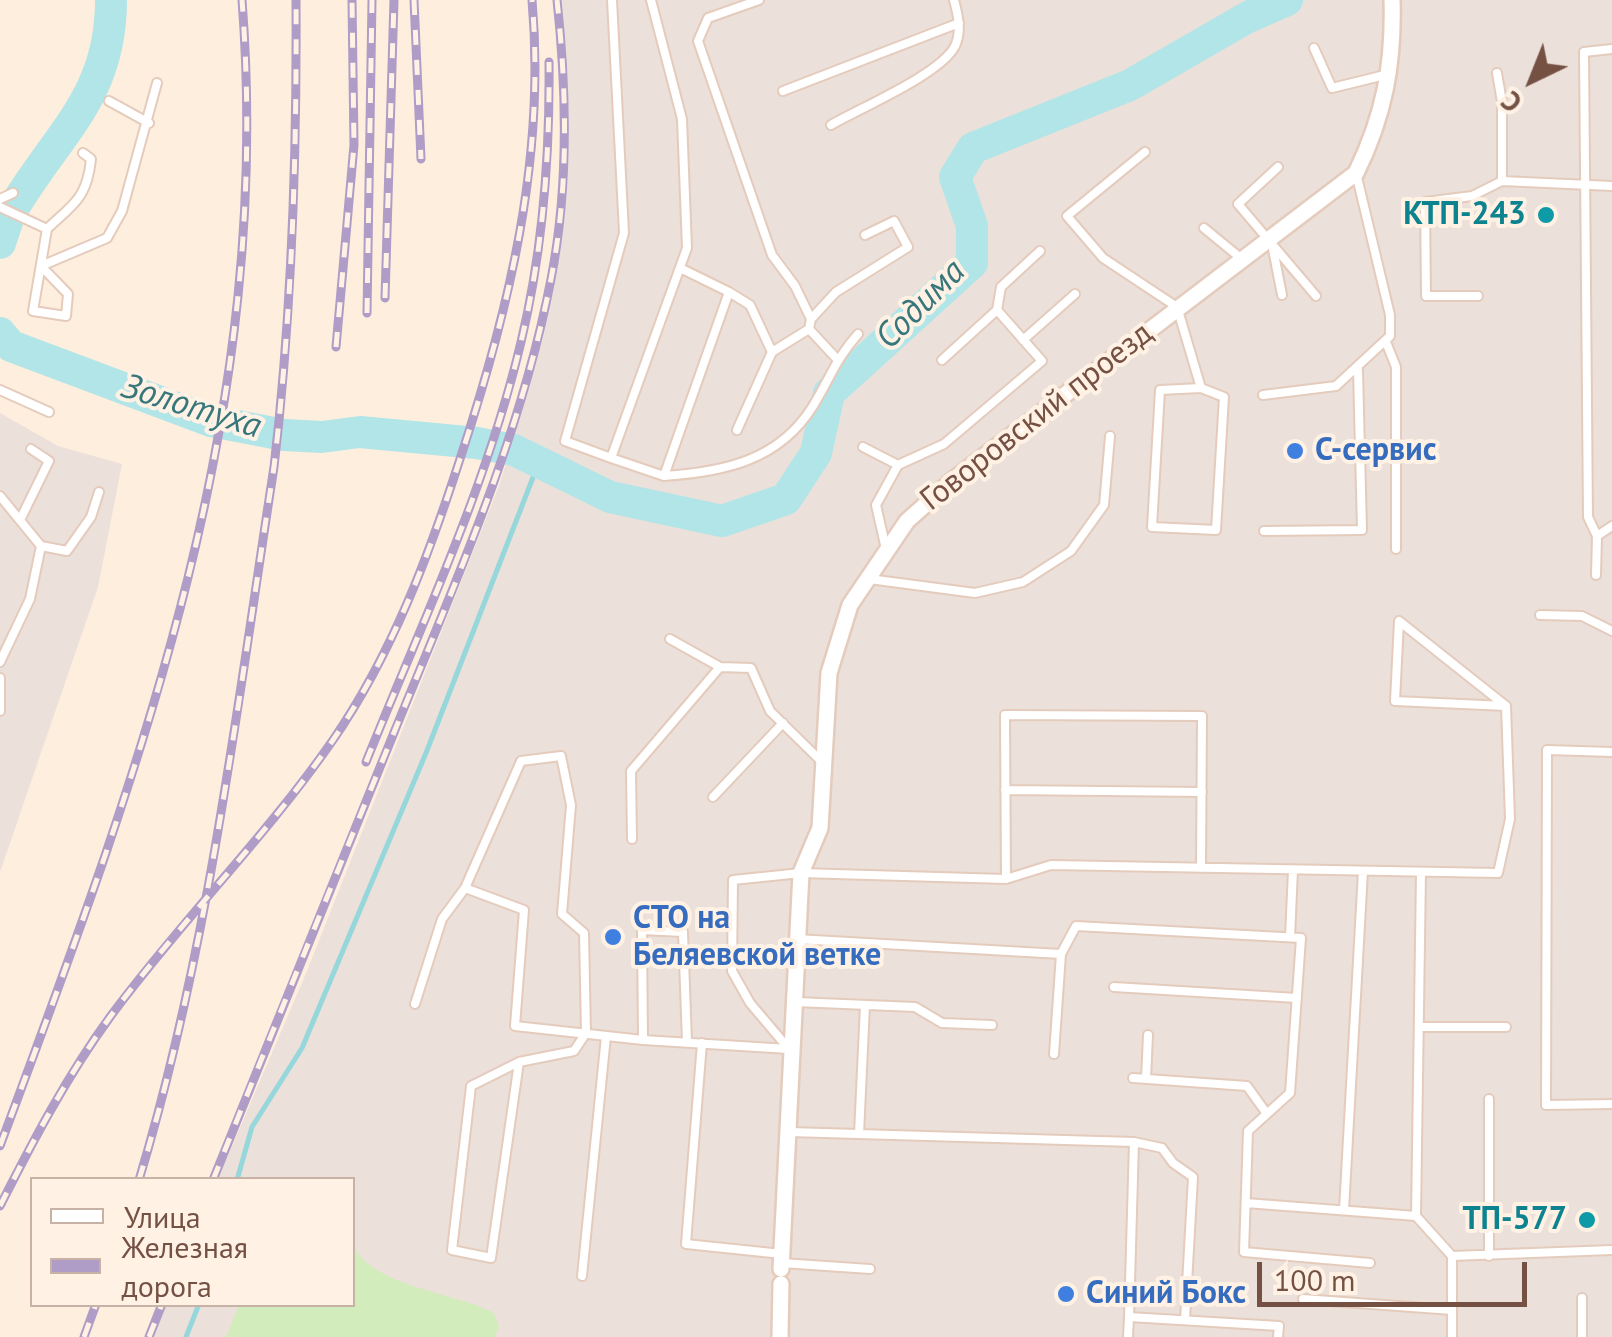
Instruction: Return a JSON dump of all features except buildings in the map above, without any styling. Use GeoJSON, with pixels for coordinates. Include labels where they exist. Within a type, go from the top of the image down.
{"type":"FeatureCollection","features":[{"type":"Feature","properties":{"kind":"street","name":"Говоровский проезд"},"geometry":{"type":"LineString","coordinates":[[780,1337],[789,1049],[801,874],[820,828],[829,673],[850,605],[906,521],[953,480],[1356,173],[1376,131],[1390,74],[1392,0]]}},
{"type":"Feature","properties":{"kind":"lane"},"geometry":{"type":"LineString","coordinates":[[612,0],[624,234],[565,441],[664,476],[732,468],[782,442],[806,417],[836,358],[858,334]]}},
{"type":"Feature","properties":{"kind":"lane"},"geometry":{"type":"LineString","coordinates":[[611,458],[686,248],[682,120],[652,0]]}},
{"type":"Feature","properties":{"kind":"lane"},"geometry":{"type":"LineString","coordinates":[[759,0],[708,18],[698,41],[772,255],[795,286],[810,324],[836,358]]}},
{"type":"Feature","properties":{"kind":"lane"},"geometry":{"type":"LineString","coordinates":[[831,125],[942,62],[955,45],[960,24],[954,0]]}},
{"type":"Feature","properties":{"kind":"lane"},"geometry":{"type":"LineString","coordinates":[[783,90],[960,24]]}},
{"type":"Feature","properties":{"kind":"lane"},"geometry":{"type":"LineString","coordinates":[[1314,48],[1332,88],[1390,74]]}},
{"type":"Feature","properties":{"kind":"lane"},"geometry":{"type":"LineString","coordinates":[[1596,575],[1597,536],[1588,517],[1584,52],[1612,49]]}},
{"type":"Feature","properties":{"kind":"lane"},"geometry":{"type":"LineString","coordinates":[[1497,73],[1502,102],[1502,181]]}},
{"type":"Feature","properties":{"kind":"lane"},"geometry":{"type":"LineString","coordinates":[[41,266],[107,238],[122,211],[157,84]]}},
{"type":"Feature","properties":{"kind":"lane"},"geometry":{"type":"LineString","coordinates":[[109,101],[149,123]]}},
{"type":"Feature","properties":{"kind":"lane"},"geometry":{"type":"LineString","coordinates":[[1145,152],[1067,216],[1102,258],[1176,308],[1201,388]]}},
{"type":"Feature","properties":{"kind":"lane"},"geometry":{"type":"LineString","coordinates":[[41,266],[68,294],[66,316],[33,311],[47,230],[76,207],[89,179],[91,159],[83,153]]}},
{"type":"Feature","properties":{"kind":"lane"},"geometry":{"type":"LineString","coordinates":[[1278,167],[1238,204],[1316,296]]}},
{"type":"Feature","properties":{"kind":"lane"},"geometry":{"type":"LineString","coordinates":[[1264,394],[1326,390],[1358,370],[1386,342],[1392,328],[1356,173]]}},
{"type":"Feature","properties":{"kind":"lane"},"geometry":{"type":"LineString","coordinates":[[1478,296],[1426,296],[1425,202],[1472,196],[1502,181],[1612,186]]}},
{"type":"Feature","properties":{"kind":"lane"},"geometry":{"type":"LineString","coordinates":[[0,199],[14,192]]}},
{"type":"Feature","properties":{"kind":"lane"},"geometry":{"type":"LineString","coordinates":[[0,206],[47,230]]}},
{"type":"Feature","properties":{"kind":"lane"},"geometry":{"type":"LineString","coordinates":[[737,430],[772,352],[810,324],[836,292],[908,247],[894,220],[865,235]]}},
{"type":"Feature","properties":{"kind":"lane"},"geometry":{"type":"LineString","coordinates":[[1204,228],[1242,260]]}},
{"type":"Feature","properties":{"kind":"lane"},"geometry":{"type":"LineString","coordinates":[[1271,239],[1282,295]]}},
{"type":"Feature","properties":{"kind":"lane"},"geometry":{"type":"LineString","coordinates":[[942,360],[997,310],[1001,287],[1040,250]]}},
{"type":"Feature","properties":{"kind":"lane"},"geometry":{"type":"LineString","coordinates":[[680,268],[750,305],[772,352]]}},
{"type":"Feature","properties":{"kind":"lane"},"geometry":{"type":"LineString","coordinates":[[664,476],[729,292]]}},
{"type":"Feature","properties":{"kind":"lane"},"geometry":{"type":"LineString","coordinates":[[1024,340],[1075,294]]}},
{"type":"Feature","properties":{"kind":"lane"},"geometry":{"type":"LineString","coordinates":[[886,550],[876,505],[898,465],[944,444],[1042,361],[997,310]]}},
{"type":"Feature","properties":{"kind":"lane"},"geometry":{"type":"LineString","coordinates":[[1386,342],[1396,367],[1396,550]]}},
{"type":"Feature","properties":{"kind":"lane"},"geometry":{"type":"LineString","coordinates":[[1264,531],[1362,530],[1358,370]]}},
{"type":"Feature","properties":{"kind":"lane"},"geometry":{"type":"LineString","coordinates":[[1201,388],[1224,397],[1216,530],[1152,526],[1160,390],[1201,388]]}},
{"type":"Feature","properties":{"kind":"lane"},"geometry":{"type":"LineString","coordinates":[[0,390],[49,412]]}},
{"type":"Feature","properties":{"kind":"lane"},"geometry":{"type":"LineString","coordinates":[[865,578],[975,593],[1023,582],[1070,551],[1104,506],[1110,436]]}},
{"type":"Feature","properties":{"kind":"lane"},"geometry":{"type":"LineString","coordinates":[[863,447],[898,465]]}},
{"type":"Feature","properties":{"kind":"lane"},"geometry":{"type":"LineString","coordinates":[[20,520],[49,461],[31,449]]}},
{"type":"Feature","properties":{"kind":"lane"},"geometry":{"type":"LineString","coordinates":[[0,496],[41,546],[67,551],[91,517],[99,492]]}},
{"type":"Feature","properties":{"kind":"lane"},"geometry":{"type":"LineString","coordinates":[[1597,536],[1612,526]]}},
{"type":"Feature","properties":{"kind":"lane"},"geometry":{"type":"LineString","coordinates":[[0,662],[30,599],[41,546]]}},
{"type":"Feature","properties":{"kind":"lane"},"geometry":{"type":"LineString","coordinates":[[1540,615],[1582,616],[1612,630]]}},
{"type":"Feature","properties":{"kind":"lane"},"geometry":{"type":"LineString","coordinates":[[1399,621],[1475,682],[1506,706],[1395,701],[1399,621]]}},
{"type":"Feature","properties":{"kind":"lane"},"geometry":{"type":"LineString","coordinates":[[670,639],[720,667],[750,668],[770,711],[822,762]]}},
{"type":"Feature","properties":{"kind":"lane"},"geometry":{"type":"LineString","coordinates":[[632,838],[632,771],[720,667]]}},
{"type":"Feature","properties":{"kind":"lane"},"geometry":{"type":"LineString","coordinates":[[0,678],[0,712]]}},
{"type":"Feature","properties":{"kind":"lane"},"geometry":{"type":"LineString","coordinates":[[789,1049],[750,1004],[732,971],[733,880],[801,874],[1006,879],[1050,865],[1498,872],[1510,819],[1506,706]]}},
{"type":"Feature","properties":{"kind":"lane"},"geometry":{"type":"LineString","coordinates":[[1006,879],[1005,716],[1202,716],[1201,868]]}},
{"type":"Feature","properties":{"kind":"lane"},"geometry":{"type":"LineString","coordinates":[[713,798],[783,723]]}},
{"type":"Feature","properties":{"kind":"lane"},"geometry":{"type":"LineString","coordinates":[[1612,752],[1546,750],[1546,1105],[1612,1104]]}},
{"type":"Feature","properties":{"kind":"lane"},"geometry":{"type":"LineString","coordinates":[[415,1004],[442,919],[465,888],[521,761],[561,756],[571,806],[562,914],[584,933],[586,1034],[574,1051],[519,1062],[471,1086],[452,1250],[491,1258],[519,1062]]}},
{"type":"Feature","properties":{"kind":"lane"},"geometry":{"type":"LineString","coordinates":[[1005,790],[1202,792]]}},
{"type":"Feature","properties":{"kind":"lane"},"geometry":{"type":"LineString","coordinates":[[1290,937],[1292,870]]}},
{"type":"Feature","properties":{"kind":"lane"},"geometry":{"type":"LineString","coordinates":[[1344,1210],[1363,871]]}},
{"type":"Feature","properties":{"kind":"lane"},"geometry":{"type":"LineString","coordinates":[[1421,872],[1416,1216],[1452,1256],[1452,1337]]}},
{"type":"Feature","properties":{"kind":"lane"},"geometry":{"type":"LineString","coordinates":[[465,888],[524,910],[515,1026],[642,1040],[789,1049]]}},
{"type":"Feature","properties":{"kind":"lane"},"geometry":{"type":"LineString","coordinates":[[1054,1054],[1061,954],[1076,926],[1301,938],[1290,1092],[1248,1131],[1244,1252],[1370,1263]]}},
{"type":"Feature","properties":{"kind":"lane"},"geometry":{"type":"LineString","coordinates":[[642,1040],[642,930],[683,932],[688,1042]]}},
{"type":"Feature","properties":{"kind":"lane"},"geometry":{"type":"LineString","coordinates":[[796,940],[1061,954]]}},
{"type":"Feature","properties":{"kind":"lane"},"geometry":{"type":"LineString","coordinates":[[1114,986],[1297,998]]}},
{"type":"Feature","properties":{"kind":"lane"},"geometry":{"type":"LineString","coordinates":[[792,1002],[915,1006],[942,1023],[992,1025]]}},
{"type":"Feature","properties":{"kind":"lane"},"geometry":{"type":"LineString","coordinates":[[860,1134],[865,1004]]}},
{"type":"Feature","properties":{"kind":"lane"},"geometry":{"type":"LineString","coordinates":[[1418,1027],[1506,1027]]}},
{"type":"Feature","properties":{"kind":"lane"},"geometry":{"type":"LineString","coordinates":[[1146,1079],[1148,1035]]}},
{"type":"Feature","properties":{"kind":"lane"},"geometry":{"type":"LineString","coordinates":[[582,1276],[606,1036]]}},
{"type":"Feature","properties":{"kind":"lane"},"geometry":{"type":"LineString","coordinates":[[702,1044],[686,1244],[781,1267],[870,1270]]}},
{"type":"Feature","properties":{"kind":"lane"},"geometry":{"type":"LineString","coordinates":[[1133,1078],[1246,1086],[1267,1114]]}},
{"type":"Feature","properties":{"kind":"lane"},"geometry":{"type":"LineString","coordinates":[[1489,1099],[1489,1256]]}},
{"type":"Feature","properties":{"kind":"lane"},"geometry":{"type":"LineString","coordinates":[[786,1132],[1134,1142],[1162,1148],[1173,1164],[1193,1178],[1185,1320]]}},
{"type":"Feature","properties":{"kind":"lane"},"geometry":{"type":"LineString","coordinates":[[1128,1337],[1134,1142]]}},
{"type":"Feature","properties":{"kind":"lane"},"geometry":{"type":"LineString","coordinates":[[1246,1203],[1416,1216]]}},
{"type":"Feature","properties":{"kind":"lane"},"geometry":{"type":"LineString","coordinates":[[1452,1256],[1612,1250]]}},
{"type":"Feature","properties":{"kind":"lane"},"geometry":{"type":"LineString","coordinates":[[1582,1298],[1582,1337]]}},
{"type":"Feature","properties":{"kind":"lane"},"geometry":{"type":"LineString","coordinates":[[1303,1299],[1452,1310]]}},
{"type":"Feature","properties":{"kind":"lane"},"geometry":{"type":"LineString","coordinates":[[1129,1317],[1279,1326],[1278,1337]]}},
{"type":"Feature","properties":{"kind":"shaded area"},"geometry":{"type":"Polygon","coordinates":[[[559,0],[1612,0],[1612,1337],[151,1337],[164,1307],[355,1307],[355,1177],[219,1177],[307,971],[499,486],[516,431],[559,246],[565,107],[559,0]]]}},
{"type":"Feature","properties":{"kind":"shaded area"},"geometry":{"type":"Polygon","coordinates":[[[0,413],[58,446],[122,464],[98,587],[0,872],[0,413]]]}},
{"type":"Feature","properties":{"kind":"green space"},"geometry":{"type":"Polygon","coordinates":[[[355,1248],[363,1259],[396,1279],[494,1313],[499,1326],[495,1337],[226,1337],[238,1307],[355,1307],[355,1248]]]}},
{"type":"Feature","properties":{"kind":"waterway","name":"Золотуха"},"geometry":{"type":"LineString","coordinates":[[14,207],[92,88],[109,33],[111,0]]}},
{"type":"Feature","properties":{"kind":"waterway","name":"Содима"},"geometry":{"type":"LineString","coordinates":[[0,333],[11,346],[211,421],[284,435],[322,437],[360,432],[514,450],[610,497],[722,521],[786,499],[816,453],[829,393],[972,263],[972,226],[955,177],[973,148],[1130,85],[1248,17],[1287,0]]}},
{"type":"Feature","properties":{"kind":"waterway","name":"Золотуха"},"geometry":{"type":"LineString","coordinates":[[0,243],[7,222]]}},
{"type":"Feature","properties":{"kind":"waterway"},"geometry":{"type":"LineString","coordinates":[[238,1177],[252,1127],[302,1048],[426,753],[539,462]]}},
{"type":"Feature","properties":{"kind":"waterway"},"geometry":{"type":"LineString","coordinates":[[186,1337],[198,1307]]}},
{"type":"Feature","properties":{"kind":"railway"},"geometry":{"type":"LineString","coordinates":[[0,1146],[102,865],[147,726],[186,586],[217,445],[238,301],[247,153],[242,0]]}},
{"type":"Feature","properties":{"kind":"railway"},"geometry":{"type":"LineString","coordinates":[[140,1177],[203,915],[274,467],[292,234],[296,0]]}},
{"type":"Feature","properties":{"kind":"railway"},"geometry":{"type":"LineString","coordinates":[[336,347],[354,145],[352,0]]}},
{"type":"Feature","properties":{"kind":"railway"},"geometry":{"type":"LineString","coordinates":[[367,313],[372,0]]}},
{"type":"Feature","properties":{"kind":"railway"},"geometry":{"type":"LineString","coordinates":[[385,298],[394,0]]}},
{"type":"Feature","properties":{"kind":"railway"},"geometry":{"type":"LineString","coordinates":[[414,0],[421,159]]}},
{"type":"Feature","properties":{"kind":"railway"},"geometry":{"type":"LineString","coordinates":[[0,1206],[51,1109],[94,1039],[333,740],[373,674],[407,604],[478,403],[520,233],[534,117],[532,0]]}},
{"type":"Feature","properties":{"kind":"railway"},"geometry":{"type":"LineString","coordinates":[[214,1177],[463,564],[522,395],[551,279],[561,210],[564,105],[557,0]]}},
{"type":"Feature","properties":{"kind":"railway"},"geometry":{"type":"LineString","coordinates":[[366,762],[472,502],[507,396],[535,273],[544,203],[549,62]]}},
{"type":"Feature","properties":{"kind":"railway"},"geometry":{"type":"LineString","coordinates":[[84,1337],[95,1307]]}},
{"type":"Feature","properties":{"kind":"railway"},"geometry":{"type":"LineString","coordinates":[[149,1337],[161,1307]]}},
{"type":"Feature","properties":{"kind":"place","name":"КТП-243"},"geometry":{"type":"Point","coordinates":[1546,215]}},
{"type":"Feature","properties":{"kind":"place","name":"С-сервис"},"geometry":{"type":"Point","coordinates":[1295,451]}},
{"type":"Feature","properties":{"kind":"place","name":"СТО на Беляевской ветке"},"geometry":{"type":"Point","coordinates":[613,937]}},
{"type":"Feature","properties":{"kind":"place","name":"ТП-577"},"geometry":{"type":"Point","coordinates":[1587,1220]}},
{"type":"Feature","properties":{"kind":"place","name":"Синий Бокс"},"geometry":{"type":"Point","coordinates":[1066,1294]}}]}
